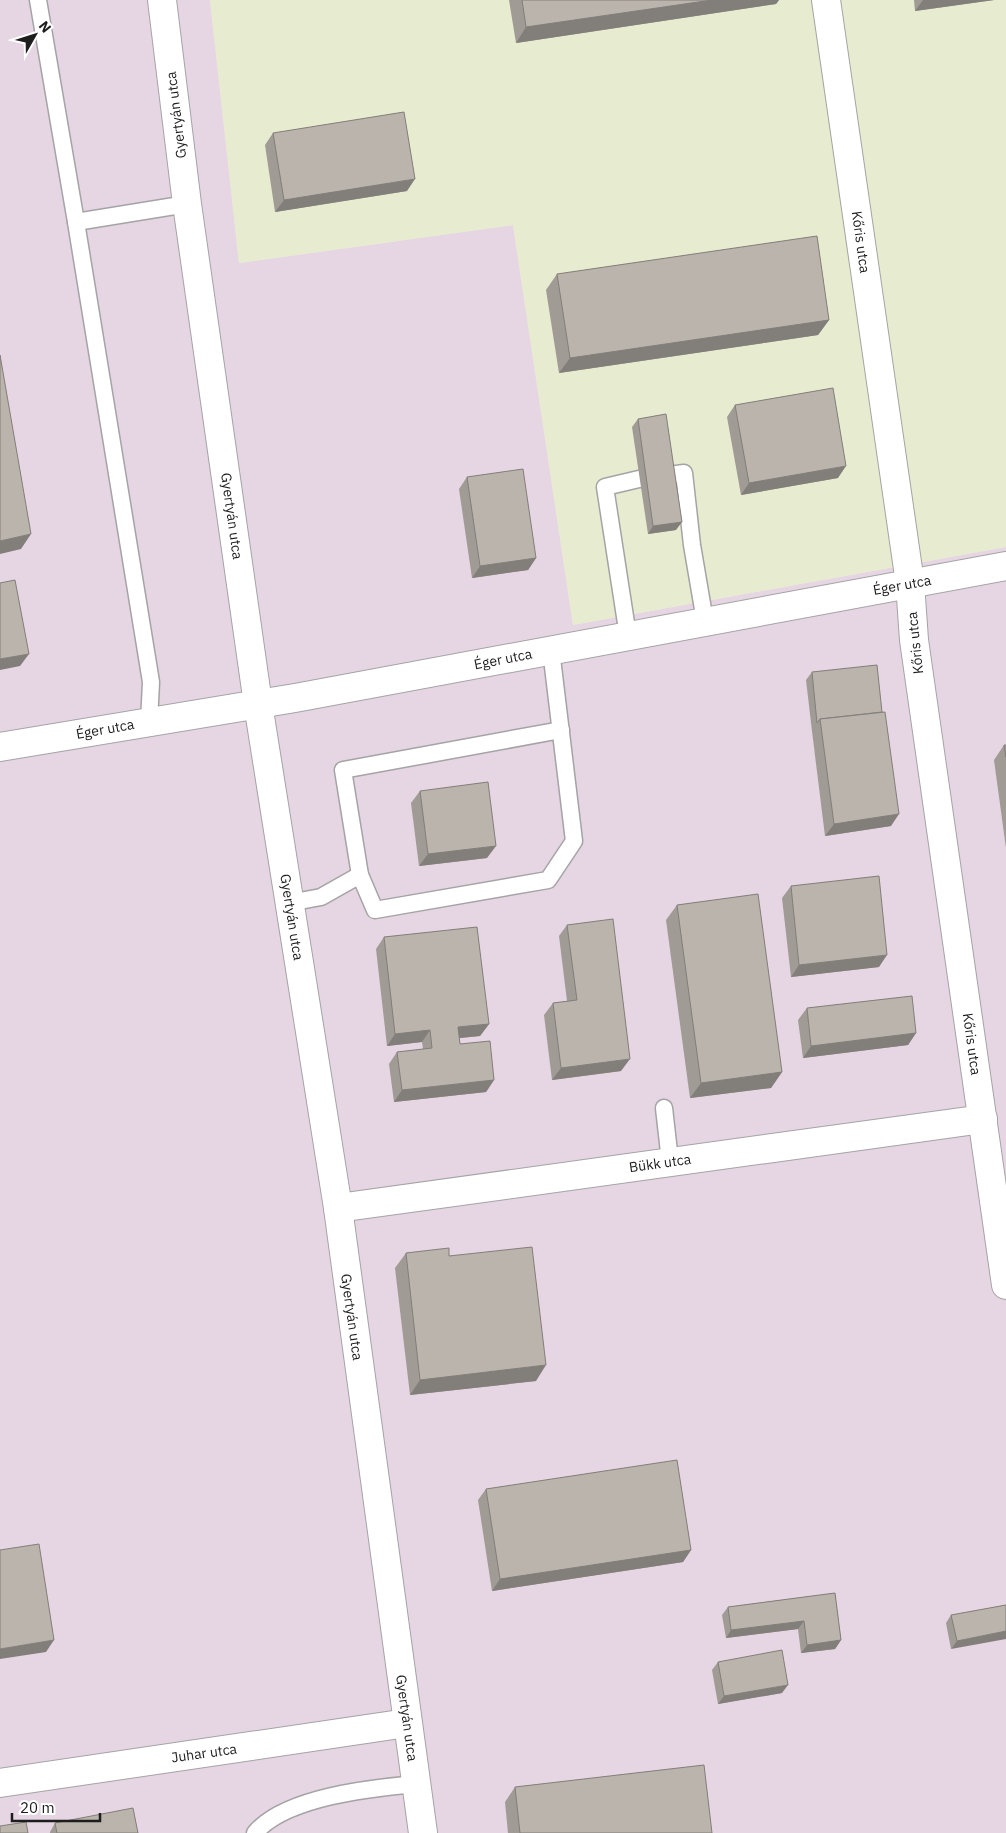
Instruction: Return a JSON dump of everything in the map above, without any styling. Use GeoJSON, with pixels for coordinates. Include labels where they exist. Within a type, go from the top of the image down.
{"type":"FeatureCollection","features":[{"type":"Feature","properties":{"kind":"street","name":"Gyertyán utca"},"geometry":{"type":"LineString","coordinates":[[162,0],[187,204],[258,704],[338,1208],[423,1833]]}},
{"type":"Feature","properties":{"kind":"street","name":"Kőris utca"},"geometry":{"type":"LineString","coordinates":[[826,0],[910,583],[914,640],[1006,1285]]}},
{"type":"Feature","properties":{"kind":"street","name":"Éger utca"},"geometry":{"type":"LineString","coordinates":[[0,747],[258,704],[1006,566]]}},
{"type":"Feature","properties":{"kind":"street","name":"Bükk utca"},"geometry":{"type":"LineString","coordinates":[[338,1208],[983,1119]]}},
{"type":"Feature","properties":{"kind":"street","name":"Juhar utca"},"geometry":{"type":"LineString","coordinates":[[0,1783],[407,1723]]}},
{"type":"Feature","properties":{"kind":"lane"},"geometry":{"type":"LineString","coordinates":[[38,0],[151,682],[149,722]]}},
{"type":"Feature","properties":{"kind":"lane"},"geometry":{"type":"LineString","coordinates":[[76,222],[187,204]]}},
{"type":"Feature","properties":{"kind":"lane"},"geometry":{"type":"LineString","coordinates":[[628,636],[605,487],[640,479],[684,473],[692,545],[706,621]]}},
{"type":"Feature","properties":{"kind":"lane"},"geometry":{"type":"LineString","coordinates":[[551,650],[561,730],[574,841],[548,880],[374,910],[360,875],[343,770],[561,730]]}},
{"type":"Feature","properties":{"kind":"lane"},"geometry":{"type":"LineString","coordinates":[[289,903],[321,897],[360,875]]}},
{"type":"Feature","properties":{"kind":"lane"},"geometry":{"type":"LineString","coordinates":[[664,1108],[670,1161]]}},
{"type":"Feature","properties":{"kind":"lane"},"geometry":{"type":"LineString","coordinates":[[255,1833],[264,1822],[309,1801],[386,1787],[416,1784]]}},
{"type":"Feature","properties":{"kind":"shaded area"},"geometry":{"type":"Polygon","coordinates":[[[0,0],[210,0],[239,263],[513,225],[573,625],[1006,547],[1006,1833],[0,1833],[0,0]]]}},
{"type":"Feature","properties":{"kind":"green space"},"geometry":{"type":"Polygon","coordinates":[[[210,0],[1006,0],[1006,547],[573,625],[513,225],[239,263],[210,0]]]}},
{"type":"Feature","properties":{"kind":"building"},"geometry":{"type":"Polygon","coordinates":[[[522,0],[712,0],[526,27],[522,0]]]}},
{"type":"Feature","properties":{"kind":"building"},"geometry":{"type":"Polygon","coordinates":[[[404,112],[415,179],[284,200],[273,133],[404,112]]]}},
{"type":"Feature","properties":{"kind":"building"},"geometry":{"type":"Polygon","coordinates":[[[817,236],[829,320],[570,358],[557,274],[817,236]]]}},
{"type":"Feature","properties":{"kind":"building"},"geometry":{"type":"Polygon","coordinates":[[[0,355],[31,534],[0,541],[0,355]]]}},
{"type":"Feature","properties":{"kind":"building"},"geometry":{"type":"Polygon","coordinates":[[[833,388],[846,466],[749,483],[735,405],[833,388]]]}},
{"type":"Feature","properties":{"kind":"building"},"geometry":{"type":"Polygon","coordinates":[[[666,414],[682,522],[653,526],[638,419],[666,414]]]}},
{"type":"Feature","properties":{"kind":"building"},"geometry":{"type":"Polygon","coordinates":[[[523,469],[536,558],[480,566],[467,477],[523,469]]]}},
{"type":"Feature","properties":{"kind":"building"},"geometry":{"type":"Polygon","coordinates":[[[15,580],[29,654],[0,659],[0,583],[15,580]]]}},
{"type":"Feature","properties":{"kind":"building"},"geometry":{"type":"Polygon","coordinates":[[[877,665],[882,712],[820,719],[817,723],[812,672],[877,665]]]}},
{"type":"Feature","properties":{"kind":"building"},"geometry":{"type":"Polygon","coordinates":[[[885,712],[899,814],[834,824],[820,719],[885,712]]]}},
{"type":"Feature","properties":{"kind":"building"},"geometry":{"type":"Polygon","coordinates":[[[488,782],[496,846],[428,854],[420,791],[488,782]]]}},
{"type":"Feature","properties":{"kind":"building"},"geometry":{"type":"Polygon","coordinates":[[[879,876],[887,955],[799,965],[791,886],[879,876]]]}},
{"type":"Feature","properties":{"kind":"building"},"geometry":{"type":"Polygon","coordinates":[[[758,894],[782,1072],[701,1083],[677,905],[758,894]]]}},
{"type":"Feature","properties":{"kind":"building"},"geometry":{"type":"Polygon","coordinates":[[[613,919],[630,1059],[561,1068],[553,1003],[577,1000],[567,925],[613,919]]]}},
{"type":"Feature","properties":{"kind":"building"},"geometry":{"type":"Polygon","coordinates":[[[477,927],[489,1024],[458,1027],[460,1044],[490,1041],[494,1080],[402,1090],[397,1052],[432,1048],[430,1030],[395,1034],[384,937],[477,927]]]}},
{"type":"Feature","properties":{"kind":"building"},"geometry":{"type":"Polygon","coordinates":[[[912,996],[916,1033],[811,1046],[807,1008],[912,996]]]}},
{"type":"Feature","properties":{"kind":"building"},"geometry":{"type":"Polygon","coordinates":[[[532,1247],[546,1365],[420,1380],[406,1253],[449,1248],[449,1256],[532,1247]]]}},
{"type":"Feature","properties":{"kind":"building"},"geometry":{"type":"Polygon","coordinates":[[[677,1460],[691,1550],[500,1579],[486,1489],[677,1460]]]}},
{"type":"Feature","properties":{"kind":"building"},"geometry":{"type":"Polygon","coordinates":[[[39,1544],[54,1640],[0,1649],[0,1550],[39,1544]]]}},
{"type":"Feature","properties":{"kind":"building"},"geometry":{"type":"Polygon","coordinates":[[[835,1593],[841,1640],[807,1645],[804,1621],[731,1630],[728,1607],[835,1593]]]}},
{"type":"Feature","properties":{"kind":"building"},"geometry":{"type":"Polygon","coordinates":[[[1006,1605],[1006,1631],[957,1641],[951,1615],[1006,1605]]]}},
{"type":"Feature","properties":{"kind":"building"},"geometry":{"type":"Polygon","coordinates":[[[782,1650],[788,1685],[724,1696],[718,1662],[782,1650]]]}},
{"type":"Feature","properties":{"kind":"building"},"geometry":{"type":"Polygon","coordinates":[[[704,1765],[712,1833],[520,1833],[515,1787],[704,1765]]]}},
{"type":"Feature","properties":{"kind":"building"},"geometry":{"type":"Polygon","coordinates":[[[133,1808],[138,1833],[57,1833],[55,1823],[133,1808]]]}},
{"type":"Feature","properties":{"kind":"building"},"geometry":{"type":"Polygon","coordinates":[[[26,1822],[28,1833],[0,1833],[0,1826],[26,1822]]]}}]}
